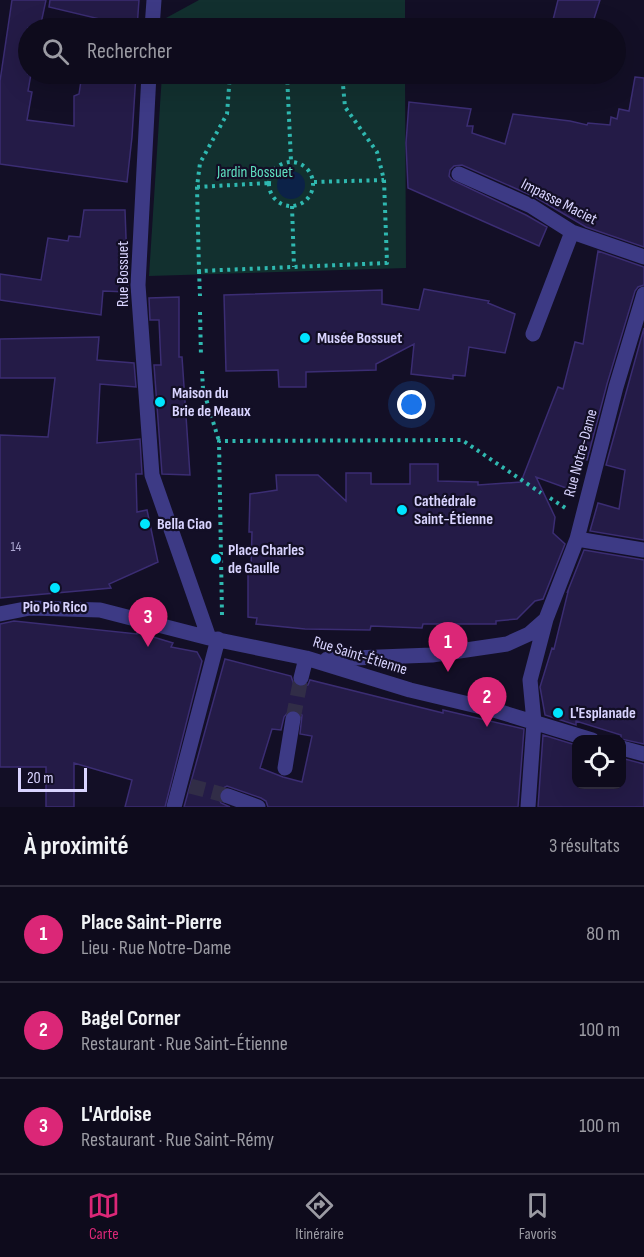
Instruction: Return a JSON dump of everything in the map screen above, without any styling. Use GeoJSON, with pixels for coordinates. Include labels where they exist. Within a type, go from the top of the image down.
{"type":"FeatureCollection","features":[{"type":"Feature","properties":{"kind":"street"},"geometry":{"type":"LineString","coordinates":[[153,18],[154,0]]}},
{"type":"Feature","properties":{"kind":"street","name":"Rue Bossuet"},"geometry":{"type":"LineString","coordinates":[[148,84],[138,285],[152,475],[214,638]]}},
{"type":"Feature","properties":{"kind":"street","name":"Impasse Maciet"},"geometry":{"type":"LineString","coordinates":[[459,174],[531,206],[572,232],[644,257]]}},
{"type":"Feature","properties":{"kind":"street"},"geometry":{"type":"LineString","coordinates":[[533,334],[572,232]]}},
{"type":"Feature","properties":{"kind":"street","name":"Rue Notre-Dame"},"geometry":{"type":"LineString","coordinates":[[528,807],[534,722],[530,680],[546,619],[577,539],[616,387],[644,294]]}},
{"type":"Feature","properties":{"kind":"street"},"geometry":{"type":"LineString","coordinates":[[577,539],[644,550]]}},
{"type":"Feature","properties":{"kind":"street","name":"Rue Saint-Étienne"},"geometry":{"type":"LineString","coordinates":[[0,614],[30,608],[100,609],[214,638],[306,658],[410,690],[576,735]]}},
{"type":"Feature","properties":{"kind":"street"},"geometry":{"type":"LineString","coordinates":[[301,678],[306,658],[338,660],[432,655],[507,644],[529,634],[546,619]]}},
{"type":"Feature","properties":{"kind":"street"},"geometry":{"type":"LineString","coordinates":[[174,807],[185,785],[214,638]]}},
{"type":"Feature","properties":{"kind":"street"},"geometry":{"type":"LineString","coordinates":[[285,768],[294,719]]}},
{"type":"Feature","properties":{"kind":"street"},"geometry":{"type":"LineString","coordinates":[[626,749],[644,754]]}},
{"type":"Feature","properties":{"kind":"street"},"geometry":{"type":"LineString","coordinates":[[228,796],[258,807]]}},
{"type":"Feature","properties":{"kind":"path"},"geometry":{"type":"LineString","coordinates":[[200,296],[197,187],[200,163],[227,114],[229,84]]}},
{"type":"Feature","properties":{"kind":"path"},"geometry":{"type":"LineString","coordinates":[[287,84],[291,161]]}},
{"type":"Feature","properties":{"kind":"path"},"geometry":{"type":"LineString","coordinates":[[199,271],[387,263],[384,180],[376,152],[345,107],[343,84]]}},
{"type":"Feature","properties":{"kind":"path"},"geometry":{"type":"LineString","coordinates":[[291,161],[298,162],[309,170],[314,182],[310,196],[300,205],[292,207],[278,203],[268,183],[278,165],[291,161]]}},
{"type":"Feature","properties":{"kind":"path"},"geometry":{"type":"LineString","coordinates":[[314,182],[384,180]]}},
{"type":"Feature","properties":{"kind":"path"},"geometry":{"type":"LineString","coordinates":[[197,187],[268,183]]}},
{"type":"Feature","properties":{"kind":"path"},"geometry":{"type":"LineString","coordinates":[[292,207],[294,267]]}},
{"type":"Feature","properties":{"kind":"path"},"geometry":{"type":"LineString","coordinates":[[200,312],[201,357]]}},
{"type":"Feature","properties":{"kind":"path"},"geometry":{"type":"LineString","coordinates":[[202,371],[203,389],[219,441],[223,625],[214,638]]}},
{"type":"Feature","properties":{"kind":"path"},"geometry":{"type":"LineString","coordinates":[[219,441],[462,440],[541,493]]}},
{"type":"Feature","properties":{"kind":"green space"},"geometry":{"type":"Polygon","coordinates":[[[199,0],[405,0],[405,18],[166,18],[199,0]]]}},
{"type":"Feature","properties":{"kind":"green space","name":"Jardin Bossuet"},"geometry":{"type":"Polygon","coordinates":[[[161,84],[405,84],[406,268],[149,276],[161,84]]]}},
{"type":"Feature","properties":{"kind":"water"},"geometry":{"type":"Polygon","coordinates":[[[291,171],[301,175],[305,185],[301,195],[291,199],[281,195],[277,185],[281,175],[291,171]]]}},
{"type":"Feature","properties":{"kind":"building"},"geometry":{"type":"Polygon","coordinates":[[[12,0],[46,0],[42,18],[18,18],[18,84],[29,84],[28,91],[32,92],[27,120],[74,126],[74,96],[79,94],[80,84],[135,84],[127,182],[0,164],[0,81],[12,0]]]}},
{"type":"Feature","properties":{"kind":"building"},"geometry":{"type":"Polygon","coordinates":[[[50,0],[139,0],[138,18],[96,18],[49,7],[50,0]]]}},
{"type":"Feature","properties":{"kind":"building"},"geometry":{"type":"Polygon","coordinates":[[[558,0],[600,0],[594,18],[554,18],[558,0]]]}},
{"type":"Feature","properties":{"kind":"building"},"geometry":{"type":"Polygon","coordinates":[[[635,77],[644,78],[644,247],[586,227],[535,197],[462,165],[454,166],[450,170],[449,176],[452,180],[547,227],[539,246],[408,188],[406,143],[409,102],[471,109],[467,126],[473,126],[472,133],[505,144],[513,114],[587,125],[588,123],[610,125],[611,117],[617,119],[619,109],[629,111],[635,77]]]}},
{"type":"Feature","properties":{"kind":"building"},"geometry":{"type":"Polygon","coordinates":[[[84,210],[125,210],[128,292],[103,291],[101,315],[0,300],[0,274],[41,280],[48,238],[68,241],[69,236],[80,237],[84,210]]]}},
{"type":"Feature","properties":{"kind":"building","name":"Cathédrale Saint-Étienne"},"geometry":{"type":"Polygon","coordinates":[[[598,251],[644,267],[644,285],[635,291],[587,460],[581,458],[569,489],[536,477],[555,517],[553,533],[565,544],[543,599],[535,601],[517,619],[496,621],[496,624],[423,624],[422,628],[371,626],[370,630],[305,629],[256,624],[257,618],[248,617],[248,568],[251,568],[252,532],[249,532],[250,494],[277,490],[276,475],[318,475],[346,501],[346,473],[371,473],[371,484],[410,484],[410,464],[438,464],[438,481],[478,482],[478,485],[521,482],[558,387],[563,389],[575,342],[583,344],[598,251]]]}},
{"type":"Feature","properties":{"kind":"building","name":"Musée Bossuet"},"geometry":{"type":"Polygon","coordinates":[[[424,289],[489,301],[488,303],[515,314],[505,353],[469,347],[465,376],[453,375],[453,379],[411,374],[414,344],[376,364],[376,370],[306,372],[306,387],[279,387],[278,370],[226,371],[224,295],[382,290],[382,304],[419,310],[424,289]]]}},
{"type":"Feature","properties":{"kind":"building"},"geometry":{"type":"Polygon","coordinates":[[[179,297],[179,357],[182,357],[190,475],[162,474],[154,365],[161,365],[159,320],[150,320],[149,298],[179,297]]]}},
{"type":"Feature","properties":{"kind":"building"},"geometry":{"type":"Polygon","coordinates":[[[644,328],[644,540],[590,531],[598,503],[619,509],[625,470],[606,465],[644,328]]]}},
{"type":"Feature","properties":{"kind":"building"},"geometry":{"type":"Polygon","coordinates":[[[99,337],[97,360],[134,363],[136,387],[100,384],[97,443],[140,439],[142,474],[136,474],[137,512],[147,510],[158,562],[109,584],[111,588],[0,598],[0,435],[48,437],[55,378],[0,378],[0,339],[99,337]]]}},
{"type":"Feature","properties":{"kind":"building"},"geometry":{"type":"Polygon","coordinates":[[[584,550],[644,560],[644,744],[626,740],[626,735],[576,721],[576,725],[545,715],[540,687],[552,648],[554,649],[567,593],[584,550]]]}},
{"type":"Feature","properties":{"kind":"building"},"geometry":{"type":"Polygon","coordinates":[[[14,621],[137,634],[137,632],[173,643],[171,647],[197,652],[202,661],[165,807],[125,807],[132,780],[74,763],[74,807],[46,807],[46,767],[0,767],[0,624],[14,621]]]}},
{"type":"Feature","properties":{"kind":"building"},"geometry":{"type":"Polygon","coordinates":[[[225,659],[291,676],[294,685],[299,688],[308,685],[310,680],[443,713],[443,710],[524,729],[518,807],[268,807],[266,801],[261,798],[227,786],[221,789],[218,797],[221,803],[230,807],[184,807],[225,659]],[[290,710],[284,717],[281,730],[272,729],[260,768],[302,782],[312,736],[300,734],[302,715],[295,710],[290,710]]]}},
{"type":"Feature","properties":{"kind":"building"},"geometry":{"type":"Polygon","coordinates":[[[543,735],[572,744],[572,789],[626,789],[626,759],[644,764],[644,807],[538,807],[543,735]]]}},
{"type":"Feature","properties":{"kind":"tunnel"},"geometry":{"type":"LineString","coordinates":[[293,719],[301,678]]}},
{"type":"Feature","properties":{"kind":"tunnel"},"geometry":{"type":"LineString","coordinates":[[190,786],[228,796]]}},
{"type":"Feature","properties":{"kind":"place","name":"Musée Bossuet"},"geometry":{"type":"Point","coordinates":[305,338]}},
{"type":"Feature","properties":{"kind":"place","name":"Maison du Brie de Meaux"},"geometry":{"type":"Point","coordinates":[160,402]}},
{"type":"Feature","properties":{"kind":"place","name":"Cathédrale Saint-Étienne"},"geometry":{"type":"Point","coordinates":[402,510]}},
{"type":"Feature","properties":{"kind":"place","name":"Bella Ciao"},"geometry":{"type":"Point","coordinates":[145,524]}},
{"type":"Feature","properties":{"kind":"place","name":"Place Charles de Gaulle"},"geometry":{"type":"Point","coordinates":[216,559]}},
{"type":"Feature","properties":{"kind":"place","name":"Pio Pio Rico"},"geometry":{"type":"Point","coordinates":[55,588]}},
{"type":"Feature","properties":{"kind":"place","name":"L'Ardoise"},"geometry":{"type":"Point","coordinates":[148,647]}},
{"type":"Feature","properties":{"kind":"place","name":"Place Saint-Pierre"},"geometry":{"type":"Point","coordinates":[448,672]}},
{"type":"Feature","properties":{"kind":"place","name":"L'Esplanade"},"geometry":{"type":"Point","coordinates":[558,713]}},
{"type":"Feature","properties":{"kind":"place","name":"Bagel Corner"},"geometry":{"type":"Point","coordinates":[487,727]}}]}
